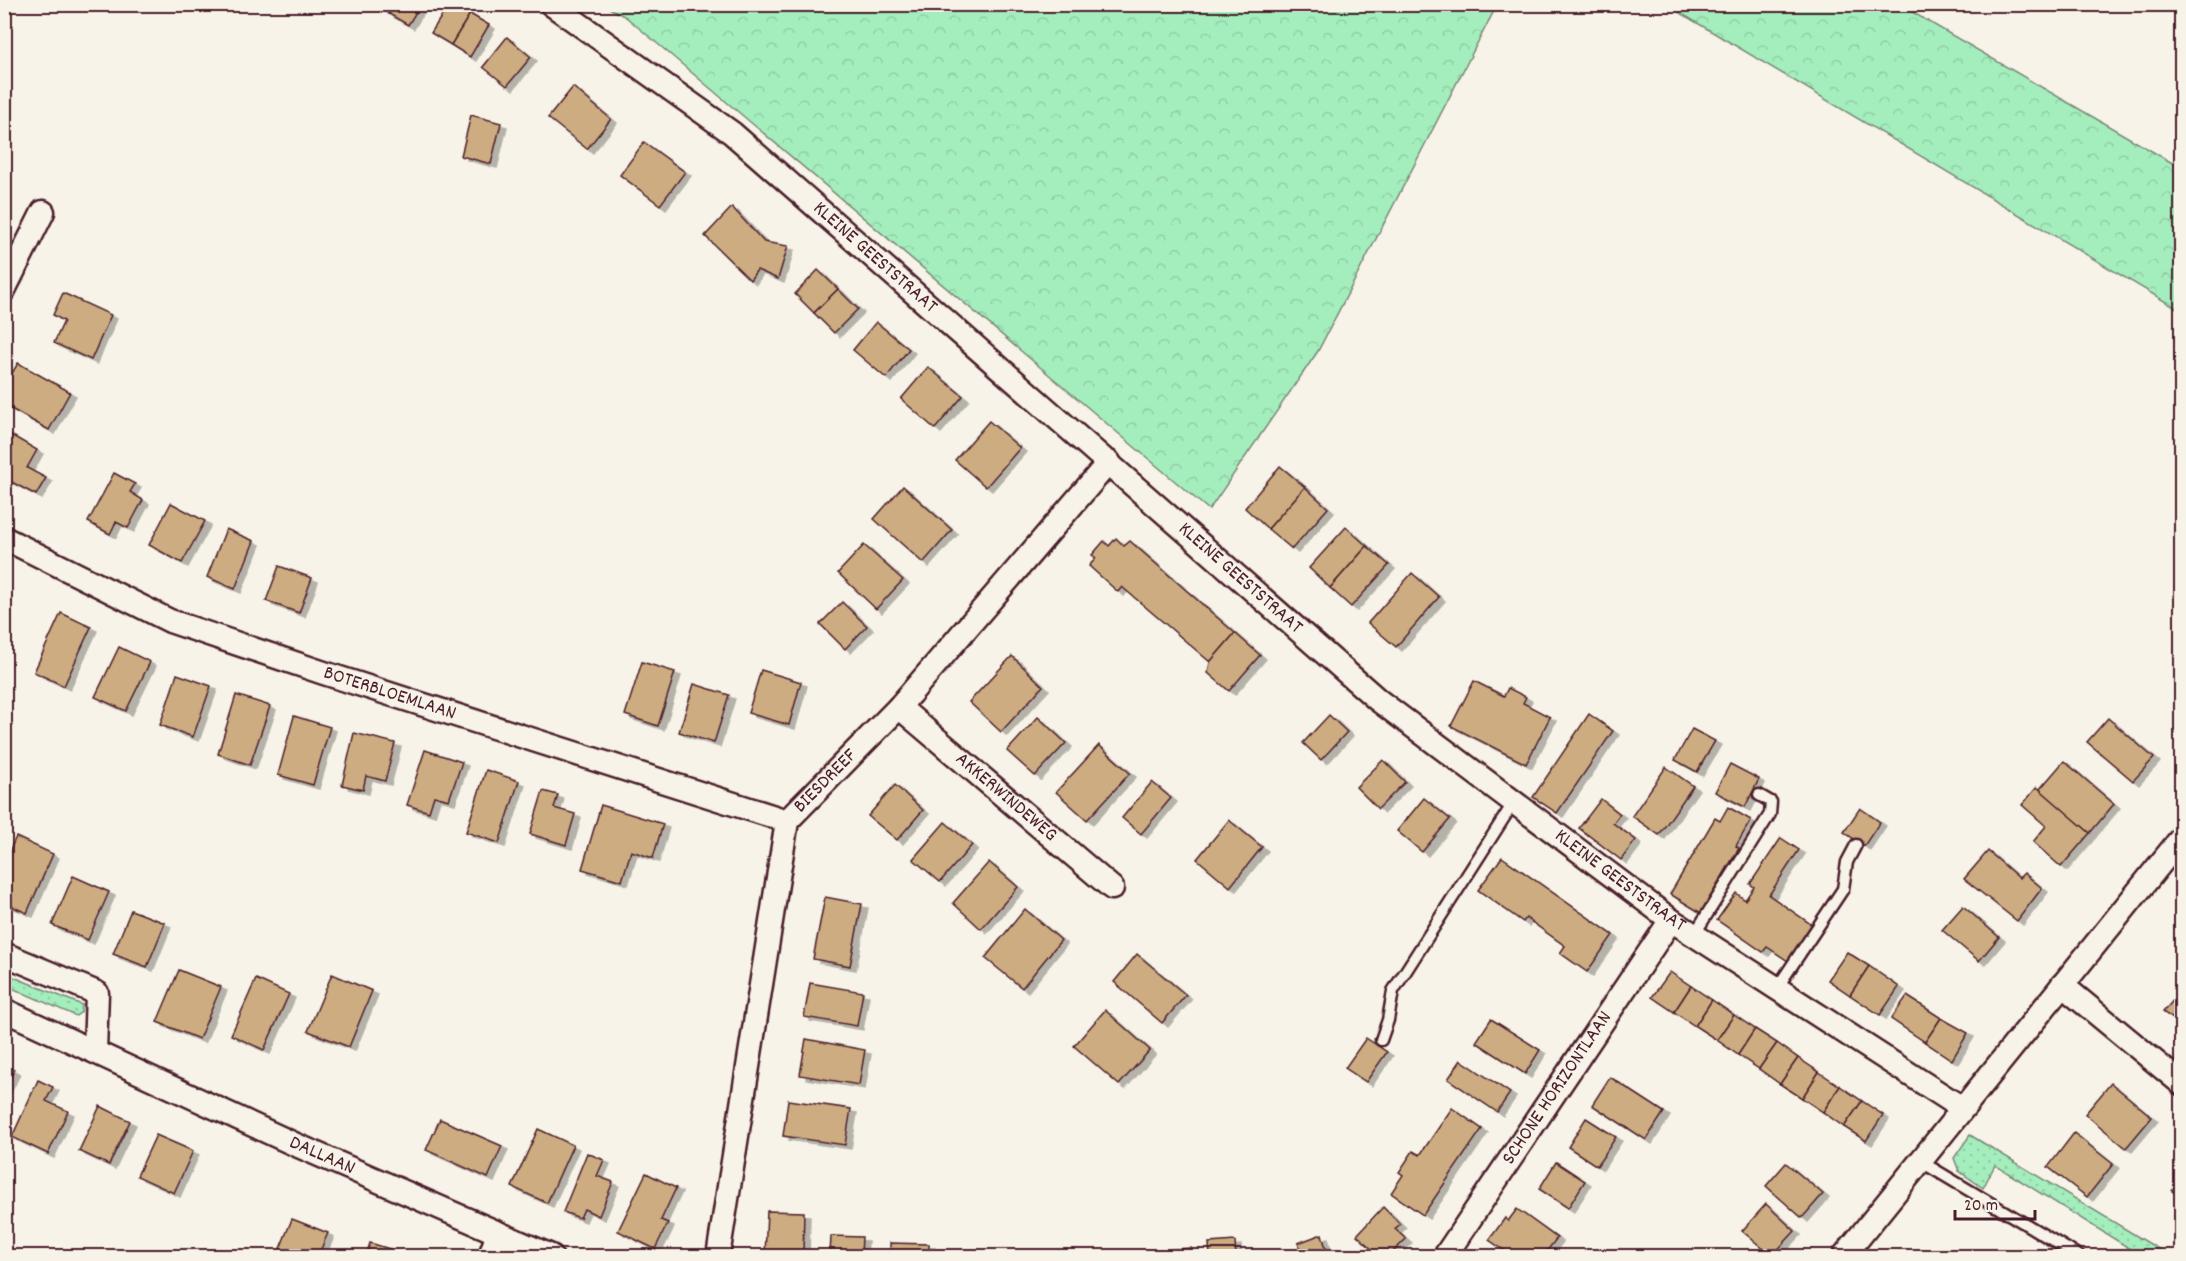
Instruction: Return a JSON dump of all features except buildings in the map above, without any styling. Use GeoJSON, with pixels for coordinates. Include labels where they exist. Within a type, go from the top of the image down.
{"type":"FeatureCollection","features":[{"type":"Feature","properties":{"kind":"street","name":"KLEINE GEESTSTRAAT"},"geometry":{"type":"LineString","coordinates":[[551,4],[732,133],[1378,700],[1671,920],[1962,1108]]}},
{"type":"Feature","properties":{"kind":"street"},"geometry":{"type":"LineString","coordinates":[[4,290],[43,213]]}},
{"type":"Feature","properties":{"kind":"street","name":"BIESDREEF"},"geometry":{"type":"LineString","coordinates":[[718,1257],[788,821],[899,707],[1109,462]]}},
{"type":"Feature","properties":{"kind":"street","name":"BOTERBLOEMLAAN"},"geometry":{"type":"LineString","coordinates":[[4,538],[170,621],[788,821]]}},
{"type":"Feature","properties":{"kind":"street","name":"AKKERWINDEWEG"},"geometry":{"type":"LineString","coordinates":[[899,707],[1112,888]]}},
{"type":"Feature","properties":{"kind":"street"},"geometry":{"type":"LineString","coordinates":[[1844,1257],[2181,837]]}},
{"type":"Feature","properties":{"kind":"street","name":"SCHONE HORIZONTLAAN"},"geometry":{"type":"LineString","coordinates":[[1445,1257],[1671,920]]}},
{"type":"Feature","properties":{"kind":"street"},"geometry":{"type":"LineString","coordinates":[[4,954],[97,993],[95,1051]]}},
{"type":"Feature","properties":{"kind":"street"},"geometry":{"type":"LineString","coordinates":[[2062,985],[2181,1084]]}},
{"type":"Feature","properties":{"kind":"street","name":"DALLAAN"},"geometry":{"type":"LineString","coordinates":[[4,1010],[294,1144],[551,1257]]}},
{"type":"Feature","properties":{"kind":"street"},"geometry":{"type":"LineString","coordinates":[[490,1257],[498,1233]]}},
{"type":"Feature","properties":{"kind":"lane"},"geometry":{"type":"LineString","coordinates":[[1694,935],[1770,814],[1771,802],[1759,795]]}},
{"type":"Feature","properties":{"kind":"lane"},"geometry":{"type":"LineString","coordinates":[[1381,1040],[1388,1020],[1393,992],[1514,802]]}},
{"type":"Feature","properties":{"kind":"lane"},"geometry":{"type":"LineString","coordinates":[[1777,988],[1843,889],[1847,862],[1856,845]]}},
{"type":"Feature","properties":{"kind":"lane"},"geometry":{"type":"LineString","coordinates":[[1920,1160],[2079,1257]]}},
{"type":"Feature","properties":{"kind":"green space"},"geometry":{"type":"Polygon","coordinates":[[[604,5],[1497,5],[1318,351],[1209,510],[626,17],[604,5]]]}},
{"type":"Feature","properties":{"kind":"green space"},"geometry":{"type":"Polygon","coordinates":[[[1667,5],[1900,5],[2181,168],[2181,311],[1667,5]]]}},
{"type":"Feature","properties":{"kind":"green space"},"geometry":{"type":"Polygon","coordinates":[[[4,973],[82,1005],[81,1012],[76,1016],[5,985],[4,973]]]}},
{"type":"Feature","properties":{"kind":"green space"},"geometry":{"type":"Polygon","coordinates":[[[1970,1135],[2170,1256],[2125,1256],[2129,1248],[1995,1165],[1983,1188],[1959,1171],[1954,1158],[1970,1135]]]}}]}
